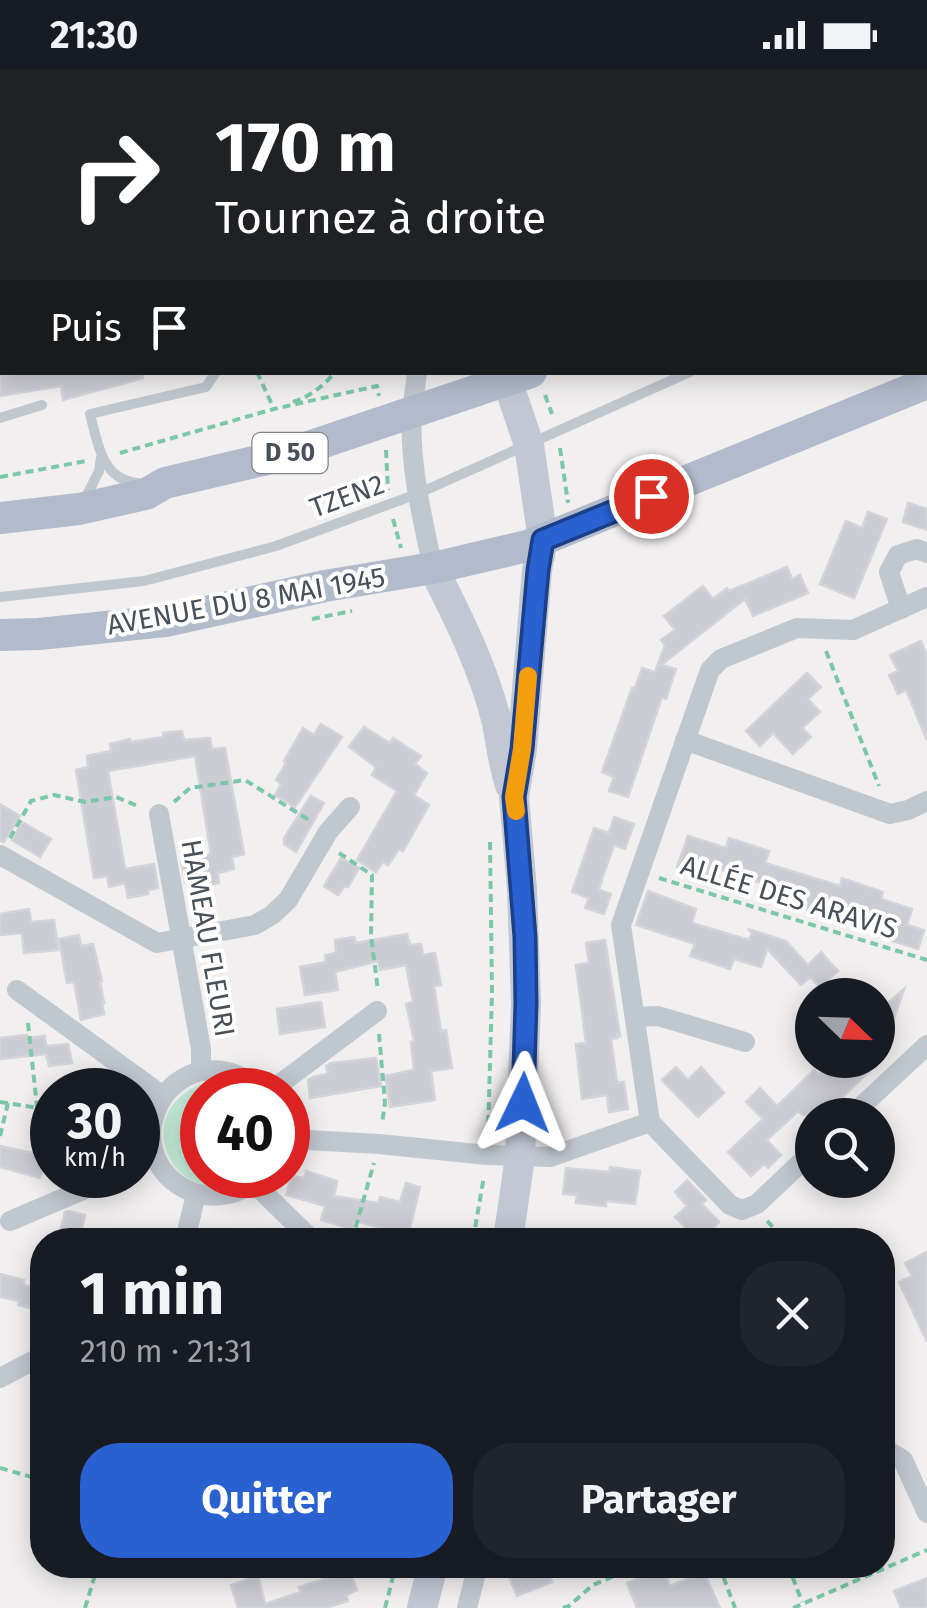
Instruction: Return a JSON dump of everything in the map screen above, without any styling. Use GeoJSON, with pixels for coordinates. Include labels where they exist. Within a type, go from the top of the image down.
{"type":"FeatureCollection","features":[{"type":"Feature","properties":{"kind":"main road"},"geometry":{"type":"LineString","coordinates":[[398,417],[514,375]]}},
{"type":"Feature","properties":{"kind":"main road","name":"AVENUE DU 8 MAI 1945"},"geometry":{"type":"LineString","coordinates":[[0,634],[165,622],[527,546],[927,383]]}},
{"type":"Feature","properties":{"kind":"main road","name":"D 50"},"geometry":{"type":"LineString","coordinates":[[0,518],[79,509],[146,494],[165,484],[288,454],[398,417]]}},
{"type":"Feature","properties":{"kind":"street"},"geometry":{"type":"LineString","coordinates":[[416,375],[398,417],[417,494],[420,570],[480,669],[514,797],[526,1003],[520,1157],[510,1228]]}},
{"type":"Feature","properties":{"kind":"street"},"geometry":{"type":"LineString","coordinates":[[514,375],[543,540],[514,797]]}},
{"type":"Feature","properties":{"kind":"street"},"geometry":{"type":"LineString","coordinates":[[901,608],[889,572],[898,555],[917,549],[927,553]]}},
{"type":"Feature","properties":{"kind":"street"},"geometry":{"type":"LineString","coordinates":[[795,1168],[758,1204],[742,1210],[730,1205],[650,1122],[621,925],[710,670],[721,659],[796,628],[852,630],[927,597]]}},
{"type":"Feature","properties":{"kind":"street"},"geometry":{"type":"LineString","coordinates":[[685,740],[890,814],[927,802]]}},
{"type":"Feature","properties":{"kind":"street"},"geometry":{"type":"LineString","coordinates":[[0,855],[157,943],[255,925],[272,915],[288,900],[328,832],[350,807]]}},
{"type":"Feature","properties":{"kind":"street","name":"HAMEAU FLEURI"},"geometry":{"type":"LineString","coordinates":[[159,814],[201,1049],[201,1068]]}},
{"type":"Feature","properties":{"kind":"street"},"geometry":{"type":"LineString","coordinates":[[17,990],[163,1096]]}},
{"type":"Feature","properties":{"kind":"street"},"geometry":{"type":"LineString","coordinates":[[301,1068],[377,1011]]}},
{"type":"Feature","properties":{"kind":"street"},"geometry":{"type":"LineString","coordinates":[[636,1016],[658,1016],[745,1042]]}},
{"type":"Feature","properties":{"kind":"street"},"geometry":{"type":"LineString","coordinates":[[870,1098],[927,1045]]}},
{"type":"Feature","properties":{"kind":"street"},"geometry":{"type":"LineString","coordinates":[[160,1102],[180,1082]]}},
{"type":"Feature","properties":{"kind":"street"},"geometry":{"type":"LineString","coordinates":[[310,1140],[550,1157],[650,1122]]}},
{"type":"Feature","properties":{"kind":"street"},"geometry":{"type":"LineString","coordinates":[[160,1170],[180,1187]]}},
{"type":"Feature","properties":{"kind":"street"},"geometry":{"type":"LineString","coordinates":[[10,1222],[65,1198]]}},
{"type":"Feature","properties":{"kind":"street"},"geometry":{"type":"LineString","coordinates":[[189,1228],[195,1198]]}},
{"type":"Feature","properties":{"kind":"street"},"geometry":{"type":"LineString","coordinates":[[269,1198],[300,1228]]}},
{"type":"Feature","properties":{"kind":"street"},"geometry":{"type":"LineString","coordinates":[[0,1378],[30,1362]]}},
{"type":"Feature","properties":{"kind":"street"},"geometry":{"type":"LineString","coordinates":[[895,1455],[904,1460],[927,1513]]}},
{"type":"Feature","properties":{"kind":"street"},"geometry":{"type":"LineString","coordinates":[[422,1608],[430,1578]]}},
{"type":"Feature","properties":{"kind":"street"},"geometry":{"type":"LineString","coordinates":[[467,1608],[475,1578]]}},
{"type":"Feature","properties":{"kind":"lane"},"geometry":{"type":"LineString","coordinates":[[79,509],[99,471],[101,458],[90,414],[206,386],[214,375]]}},
{"type":"Feature","properties":{"kind":"lane","name":"TZEN2"},"geometry":{"type":"LineString","coordinates":[[0,597],[144,580],[276,546],[417,494],[683,375]]}},
{"type":"Feature","properties":{"kind":"lane"},"geometry":{"type":"LineString","coordinates":[[0,418],[42,405]]}},
{"type":"Feature","properties":{"kind":"lane"},"geometry":{"type":"LineString","coordinates":[[101,458],[113,474],[129,482],[165,484]]}},
{"type":"Feature","properties":{"kind":"path"},"geometry":{"type":"LineString","coordinates":[[258,375],[274,409]]}},
{"type":"Feature","properties":{"kind":"path"},"geometry":{"type":"LineString","coordinates":[[274,409],[309,396],[332,375]]}},
{"type":"Feature","properties":{"kind":"path"},"geometry":{"type":"LineString","coordinates":[[0,477],[101,458],[274,409],[377,386],[398,417],[389,505],[420,570]]}},
{"type":"Feature","properties":{"kind":"path"},"geometry":{"type":"LineString","coordinates":[[817,628],[890,814]]}},
{"type":"Feature","properties":{"kind":"path"},"geometry":{"type":"LineString","coordinates":[[474,1228],[487,1155],[492,992],[490,831]]}},
{"type":"Feature","properties":{"kind":"path","name":"ALLÉE DES ARAVIS"},"geometry":{"type":"LineString","coordinates":[[639,872],[927,960]]}},
{"type":"Feature","properties":{"kind":"path"},"geometry":{"type":"LineString","coordinates":[[17,990],[27,1008],[33,1068]]}},
{"type":"Feature","properties":{"kind":"path"},"geometry":{"type":"LineString","coordinates":[[0,1102],[30,1105]]}},
{"type":"Feature","properties":{"kind":"path"},"geometry":{"type":"LineString","coordinates":[[0,1136],[8,1103]]}},
{"type":"Feature","properties":{"kind":"path"},"geometry":{"type":"LineString","coordinates":[[0,1468],[30,1477]]}},
{"type":"Feature","properties":{"kind":"path"},"geometry":{"type":"LineString","coordinates":[[895,1564],[927,1550]]}},
{"type":"Feature","properties":{"kind":"path"},"geometry":{"type":"LineString","coordinates":[[85,1608],[94,1578]]}},
{"type":"Feature","properties":{"kind":"path"},"geometry":{"type":"LineString","coordinates":[[385,1608],[393,1578]]}},
{"type":"Feature","properties":{"kind":"path"},"geometry":{"type":"LineString","coordinates":[[563,1608],[593,1585],[609,1578]]}},
{"type":"Feature","properties":{"kind":"path"},"geometry":{"type":"LineString","coordinates":[[724,1578],[736,1608]]}},
{"type":"Feature","properties":{"kind":"path"},"geometry":{"type":"LineString","coordinates":[[793,1578],[803,1604]]}},
{"type":"Feature","properties":{"kind":"path"},"geometry":{"type":"LineString","coordinates":[[793,1608],[863,1578]]}},
{"type":"Feature","properties":{"kind":"green space"},"geometry":{"type":"Polygon","coordinates":[[[180,1098],[180,1172],[168,1154],[164,1133],[168,1112],[180,1098]]]}},
{"type":"Feature","properties":{"kind":"building"},"geometry":{"type":"Polygon","coordinates":[[[0,375],[143,378],[63,400],[61,386],[0,396],[0,375]]]}},
{"type":"Feature","properties":{"kind":"building"},"geometry":{"type":"Polygon","coordinates":[[[908,503],[927,509],[927,530],[903,522],[908,503]]]}},
{"type":"Feature","properties":{"kind":"building"},"geometry":{"type":"Polygon","coordinates":[[[868,512],[887,519],[854,598],[820,584],[846,521],[862,528],[868,512]]]}},
{"type":"Feature","properties":{"kind":"building"},"geometry":{"type":"Polygon","coordinates":[[[787,567],[792,579],[800,575],[808,593],[753,616],[745,599],[661,665],[676,669],[666,699],[662,697],[628,797],[609,791],[614,777],[602,772],[632,688],[642,668],[655,672],[665,645],[661,640],[675,630],[664,616],[703,586],[713,599],[727,588],[729,591],[787,567]]]}},
{"type":"Feature","properties":{"kind":"building"},"geometry":{"type":"Polygon","coordinates":[[[921,641],[927,656],[927,740],[906,690],[898,694],[889,675],[898,671],[890,655],[921,641]]]}},
{"type":"Feature","properties":{"kind":"building"},"geometry":{"type":"Polygon","coordinates":[[[807,673],[821,687],[808,699],[820,712],[802,728],[811,737],[793,754],[773,733],[760,746],[746,731],[807,673]]]}},
{"type":"Feature","properties":{"kind":"building"},"geometry":{"type":"Polygon","coordinates":[[[321,724],[342,737],[295,807],[275,795],[281,784],[276,780],[303,728],[314,735],[321,724]]]}},
{"type":"Feature","properties":{"kind":"building"},"geometry":{"type":"Polygon","coordinates":[[[364,727],[390,743],[393,738],[421,756],[415,764],[427,773],[414,795],[429,805],[403,851],[399,849],[388,865],[383,862],[376,872],[357,860],[397,791],[372,775],[376,767],[349,747],[364,727]]]}},
{"type":"Feature","properties":{"kind":"building"},"geometry":{"type":"Polygon","coordinates":[[[182,731],[184,740],[210,738],[212,749],[225,748],[244,854],[232,857],[234,869],[218,873],[219,883],[199,887],[198,879],[185,882],[181,860],[211,854],[195,756],[108,771],[125,869],[154,864],[158,888],[128,898],[125,883],[109,887],[107,876],[94,878],[76,770],[88,767],[87,756],[111,751],[110,744],[182,731]]]}},
{"type":"Feature","properties":{"kind":"building"},"geometry":{"type":"Polygon","coordinates":[[[311,796],[324,803],[296,852],[284,844],[284,838],[311,796]]]}},
{"type":"Feature","properties":{"kind":"building"},"geometry":{"type":"Polygon","coordinates":[[[0,804],[20,816],[4,842],[0,841],[0,804]]]}},
{"type":"Feature","properties":{"kind":"building"},"geometry":{"type":"Polygon","coordinates":[[[614,817],[634,824],[625,849],[614,845],[603,876],[599,890],[611,894],[604,914],[585,908],[589,898],[572,892],[594,828],[609,833],[614,817]]]}},
{"type":"Feature","properties":{"kind":"building"},"geometry":{"type":"Polygon","coordinates":[[[22,822],[51,839],[40,857],[12,840],[22,822]]]}},
{"type":"Feature","properties":{"kind":"building"},"geometry":{"type":"Polygon","coordinates":[[[688,836],[726,848],[729,838],[769,851],[765,863],[840,886],[842,878],[883,892],[881,899],[912,909],[907,925],[924,930],[918,949],[892,941],[894,935],[884,932],[886,926],[823,906],[820,914],[764,896],[767,885],[710,866],[706,877],[677,867],[688,836]]]}},
{"type":"Feature","properties":{"kind":"building"},"geometry":{"type":"Polygon","coordinates":[[[341,858],[359,868],[338,895],[324,886],[341,858]]]}},
{"type":"Feature","properties":{"kind":"building"},"geometry":{"type":"Polygon","coordinates":[[[648,891],[696,909],[692,923],[749,940],[752,933],[748,929],[786,941],[808,965],[821,952],[838,971],[830,978],[795,979],[767,949],[761,967],[734,959],[730,969],[690,956],[695,944],[636,925],[648,891]]]}},
{"type":"Feature","properties":{"kind":"building"},"geometry":{"type":"Polygon","coordinates":[[[29,909],[31,922],[54,920],[58,950],[24,953],[22,933],[0,935],[0,914],[29,909]]]}},
{"type":"Feature","properties":{"kind":"building"},"geometry":{"type":"Polygon","coordinates":[[[407,934],[410,945],[421,944],[423,955],[435,953],[441,985],[434,986],[452,1068],[431,1071],[435,1100],[390,1107],[385,1076],[414,1070],[414,1041],[406,1004],[413,1002],[406,965],[380,970],[378,961],[335,972],[338,990],[305,995],[300,967],[326,962],[325,955],[336,953],[335,940],[354,937],[356,943],[407,934]]]}},
{"type":"Feature","properties":{"kind":"building"},"geometry":{"type":"Polygon","coordinates":[[[79,935],[81,946],[93,944],[104,1003],[104,1014],[81,1020],[74,982],[67,983],[59,939],[79,935]]]}},
{"type":"Feature","properties":{"kind":"building"},"geometry":{"type":"Polygon","coordinates":[[[605,940],[620,1036],[611,1039],[617,1083],[624,1082],[628,1109],[609,1112],[607,1095],[582,1099],[576,1044],[586,1043],[576,965],[589,963],[586,943],[605,940]]]}},
{"type":"Feature","properties":{"kind":"building"},"geometry":{"type":"Polygon","coordinates":[[[904,989],[895,1016],[895,997],[904,989]]]}},
{"type":"Feature","properties":{"kind":"building"},"geometry":{"type":"Polygon","coordinates":[[[321,1002],[325,1027],[280,1034],[277,1009],[321,1002]]]}},
{"type":"Feature","properties":{"kind":"building"},"geometry":{"type":"Polygon","coordinates":[[[45,1036],[46,1046],[68,1044],[72,1063],[49,1066],[46,1054],[0,1059],[0,1038],[45,1036]]]}},
{"type":"Feature","properties":{"kind":"building"},"geometry":{"type":"Polygon","coordinates":[[[376,1058],[381,1086],[310,1098],[310,1079],[328,1074],[326,1066],[376,1058]]]}},
{"type":"Feature","properties":{"kind":"building"},"geometry":{"type":"Polygon","coordinates":[[[676,1067],[688,1080],[701,1067],[724,1093],[698,1117],[662,1080],[676,1067]]]}},
{"type":"Feature","properties":{"kind":"building"},"geometry":{"type":"Polygon","coordinates":[[[806,1078],[862,1078],[842,1098],[795,1098],[795,1114],[767,1140],[781,1155],[768,1168],[764,1164],[751,1176],[728,1152],[763,1119],[746,1102],[760,1088],[777,1106],[806,1078]]]}},
{"type":"Feature","properties":{"kind":"building"},"geometry":{"type":"Polygon","coordinates":[[[0,1146],[30,1153],[30,1175],[0,1167],[0,1146]]]}},
{"type":"Feature","properties":{"kind":"building"},"geometry":{"type":"Polygon","coordinates":[[[610,1167],[640,1171],[635,1204],[576,1203],[577,1195],[563,1194],[566,1168],[609,1172],[610,1167]]]}},
{"type":"Feature","properties":{"kind":"building"},"geometry":{"type":"Polygon","coordinates":[[[310,1172],[337,1181],[334,1196],[378,1203],[380,1197],[400,1202],[406,1183],[420,1187],[410,1228],[384,1228],[354,1221],[349,1228],[321,1220],[325,1206],[297,1198],[310,1198],[310,1172]]]}},
{"type":"Feature","properties":{"kind":"building"},"geometry":{"type":"Polygon","coordinates":[[[687,1180],[719,1222],[713,1228],[686,1228],[675,1217],[687,1206],[675,1192],[687,1180]]]}},
{"type":"Feature","properties":{"kind":"building"},"geometry":{"type":"Polygon","coordinates":[[[65,1212],[85,1215],[82,1228],[61,1228],[65,1212]]]}},
{"type":"Feature","properties":{"kind":"building"},"geometry":{"type":"Polygon","coordinates":[[[927,1252],[927,1342],[899,1282],[912,1276],[905,1263],[927,1252]]]}},
{"type":"Feature","properties":{"kind":"building"},"geometry":{"type":"Polygon","coordinates":[[[0,1274],[24,1280],[24,1285],[30,1287],[30,1308],[18,1305],[19,1301],[0,1297],[0,1274]]]}},
{"type":"Feature","properties":{"kind":"building"},"geometry":{"type":"Polygon","coordinates":[[[258,1578],[265,1604],[301,1592],[299,1587],[328,1578],[353,1578],[357,1590],[346,1595],[348,1601],[326,1608],[238,1608],[231,1585],[258,1578]]]}},
{"type":"Feature","properties":{"kind":"building"},"geometry":{"type":"Polygon","coordinates":[[[509,1578],[551,1578],[552,1582],[517,1596],[509,1578]]]}},
{"type":"Feature","properties":{"kind":"building"},"geometry":{"type":"Polygon","coordinates":[[[640,1578],[667,1578],[670,1586],[689,1578],[707,1578],[720,1608],[637,1608],[627,1583],[640,1578]]]}},
{"type":"Feature","properties":{"kind":"building"},"geometry":{"type":"Polygon","coordinates":[[[927,1578],[927,1608],[901,1608],[894,1591],[927,1578]]]}},
{"type":"Feature","properties":{"kind":"slow traffic"},"geometry":{"type":"LineString","coordinates":[[516,811],[514,797],[528,676]]}},
{"type":"Feature","properties":{"kind":"route"},"geometry":{"type":"LineString","coordinates":[[523,1103],[525,937],[514,797],[543,540],[651,496]]}}]}
